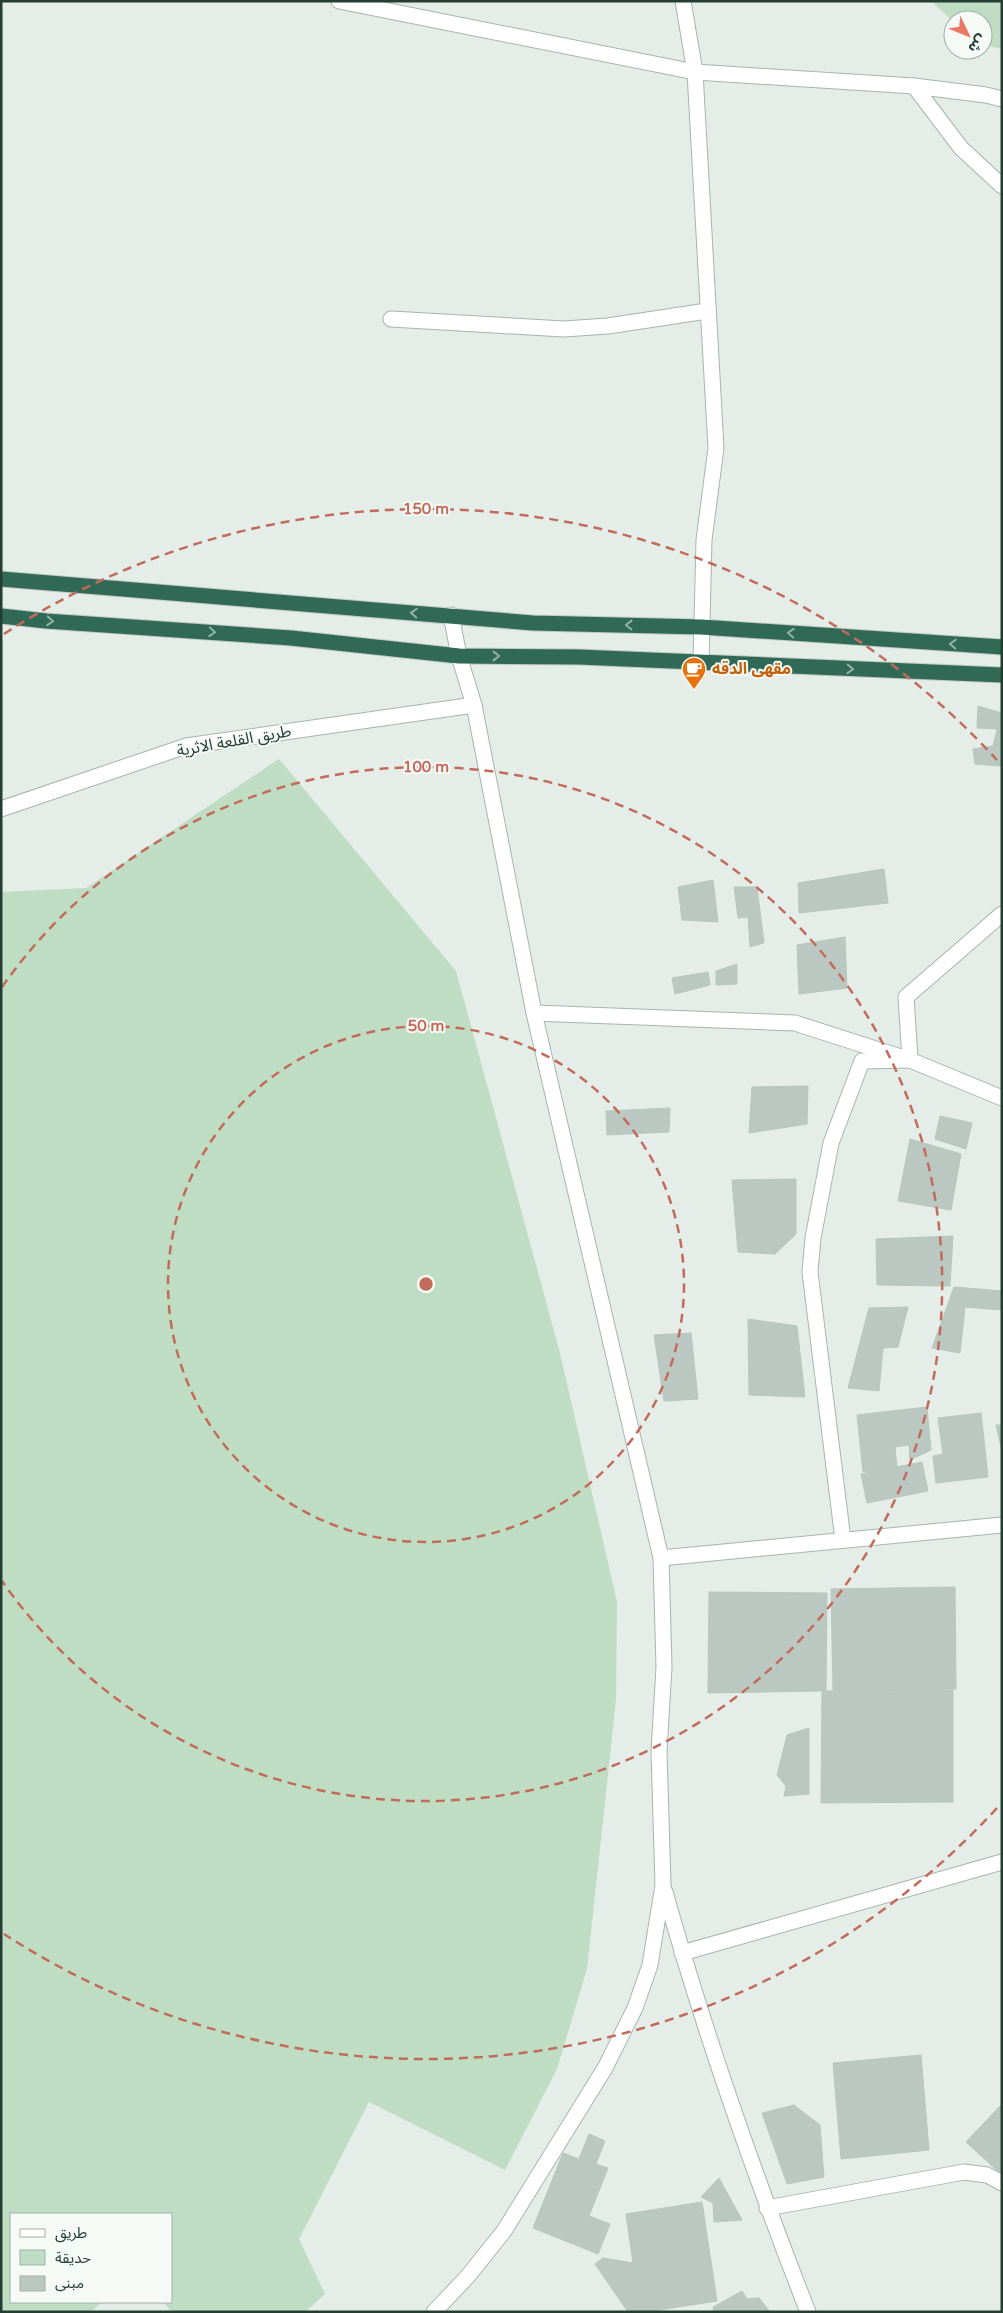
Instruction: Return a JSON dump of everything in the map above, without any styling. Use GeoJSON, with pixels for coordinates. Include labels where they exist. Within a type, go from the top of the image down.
{"type":"FeatureCollection","features":[{"type":"Feature","properties":{"kind":"highway"},"geometry":{"type":"LineString","coordinates":[[1,579],[533,623],[701,627],[1002,648]]}},
{"type":"Feature","properties":{"kind":"highway"},"geometry":{"type":"LineString","coordinates":[[1,616],[46,621],[291,638],[459,656],[580,657],[1002,675]]}},
{"type":"Feature","properties":{"kind":"street"},"geometry":{"type":"LineString","coordinates":[[339,1],[695,72],[914,86],[986,95],[1002,99]]}},
{"type":"Feature","properties":{"kind":"street"},"geometry":{"type":"LineString","coordinates":[[683,1],[695,72],[716,448],[704,540],[701,663]]}},
{"type":"Feature","properties":{"kind":"street"},"geometry":{"type":"LineString","coordinates":[[914,86],[961,148],[1002,186]]}},
{"type":"Feature","properties":{"kind":"street"},"geometry":{"type":"LineString","coordinates":[[391,319],[564,329],[608,326],[707,311]]}},
{"type":"Feature","properties":{"kind":"street"},"geometry":{"type":"LineString","coordinates":[[434,2312],[468,2276],[504,2231],[605,2068],[635,2008],[650,1965],[663,1886],[659,1752],[664,1667],[661,1558],[534,1013],[474,705],[459,656],[451,616]]}},
{"type":"Feature","properties":{"kind":"street","name":"طريق القلعة الاثرية"},"geometry":{"type":"LineString","coordinates":[[1,809],[186,746],[474,705]]}},
{"type":"Feature","properties":{"kind":"street"},"geometry":{"type":"LineString","coordinates":[[910,1060],[906,997],[1002,914]]}},
{"type":"Feature","properties":{"kind":"street"},"geometry":{"type":"LineString","coordinates":[[534,1013],[795,1023],[910,1060],[1002,1098]]}},
{"type":"Feature","properties":{"kind":"street"},"geometry":{"type":"LineString","coordinates":[[843,1540],[810,1272],[813,1238],[831,1143],[862,1061],[910,1060]]}},
{"type":"Feature","properties":{"kind":"street"},"geometry":{"type":"LineString","coordinates":[[661,1558],[1002,1525]]}},
{"type":"Feature","properties":{"kind":"street"},"geometry":{"type":"LineString","coordinates":[[682,1953],[1002,1862]]}},
{"type":"Feature","properties":{"kind":"street"},"geometry":{"type":"LineString","coordinates":[[663,1886],[682,1953],[730,2103],[767,2208],[808,2312]]}},
{"type":"Feature","properties":{"kind":"street"},"geometry":{"type":"LineString","coordinates":[[767,2208],[964,2172],[987,2175],[1002,2183]]}},
{"type":"Feature","properties":{"kind":"green space"},"geometry":{"type":"Polygon","coordinates":[[[931,1],[1002,1],[1002,49],[993,47],[993,10],[943,10],[943,12],[931,1]]]}},
{"type":"Feature","properties":{"kind":"green space"},"geometry":{"type":"Polygon","coordinates":[[[279,759],[456,971],[560,1353],[617,1602],[616,1700],[587,1969],[557,2069],[505,2170],[369,2102],[299,2239],[325,2294],[305,2312],[172,2312],[164,2303],[172,2303],[172,2213],[10,2213],[10,2303],[101,2303],[91,2312],[1,2312],[1,892],[86,888],[279,759]]]}},
{"type":"Feature","properties":{"kind":"building"},"geometry":{"type":"Polygon","coordinates":[[[978,706],[1002,713],[1002,766],[975,764],[973,749],[993,746],[997,729],[977,728],[978,706]]]}},
{"type":"Feature","properties":{"kind":"building"},"geometry":{"type":"Polygon","coordinates":[[[884,869],[888,903],[799,913],[798,883],[884,869]]]}},
{"type":"Feature","properties":{"kind":"building"},"geometry":{"type":"Polygon","coordinates":[[[713,880],[718,922],[682,920],[678,887],[713,880]]]}},
{"type":"Feature","properties":{"kind":"building"},"geometry":{"type":"Polygon","coordinates":[[[734,887],[757,887],[764,943],[750,947],[748,917],[738,918],[734,887]]]}},
{"type":"Feature","properties":{"kind":"building"},"geometry":{"type":"Polygon","coordinates":[[[845,937],[847,988],[799,994],[797,945],[845,937]]]}},
{"type":"Feature","properties":{"kind":"building"},"geometry":{"type":"Polygon","coordinates":[[[737,964],[737,984],[716,985],[716,971],[737,964]]]}},
{"type":"Feature","properties":{"kind":"building"},"geometry":{"type":"Polygon","coordinates":[[[708,972],[710,985],[675,994],[672,978],[708,972]]]}},
{"type":"Feature","properties":{"kind":"building"},"geometry":{"type":"Polygon","coordinates":[[[808,1086],[807,1124],[749,1133],[752,1087],[808,1086]]]}},
{"type":"Feature","properties":{"kind":"building"},"geometry":{"type":"Polygon","coordinates":[[[670,1108],[669,1132],[607,1135],[606,1111],[670,1108]]]}},
{"type":"Feature","properties":{"kind":"building"},"geometry":{"type":"Polygon","coordinates":[[[940,1116],[972,1123],[966,1149],[935,1139],[940,1116]]]}},
{"type":"Feature","properties":{"kind":"building"},"geometry":{"type":"Polygon","coordinates":[[[910,1139],[961,1154],[951,1210],[898,1201],[910,1139]]]}},
{"type":"Feature","properties":{"kind":"building"},"geometry":{"type":"Polygon","coordinates":[[[796,1179],[796,1234],[775,1254],[738,1252],[732,1180],[796,1179]]]}},
{"type":"Feature","properties":{"kind":"building"},"geometry":{"type":"Polygon","coordinates":[[[953,1236],[950,1286],[877,1285],[876,1239],[953,1236]]]}},
{"type":"Feature","properties":{"kind":"building"},"geometry":{"type":"Polygon","coordinates":[[[954,1287],[1002,1291],[1002,1310],[965,1307],[960,1353],[932,1348],[954,1287]]]}},
{"type":"Feature","properties":{"kind":"building"},"geometry":{"type":"Polygon","coordinates":[[[908,1307],[898,1347],[883,1348],[879,1391],[848,1388],[869,1308],[908,1307]]]}},
{"type":"Feature","properties":{"kind":"building"},"geometry":{"type":"Polygon","coordinates":[[[748,1319],[797,1326],[805,1397],[749,1395],[748,1319]]]}},
{"type":"Feature","properties":{"kind":"building"},"geometry":{"type":"Polygon","coordinates":[[[691,1333],[698,1399],[664,1401],[654,1335],[691,1333]]]}},
{"type":"Feature","properties":{"kind":"building"},"geometry":{"type":"Polygon","coordinates":[[[927,1407],[931,1450],[910,1460],[909,1445],[895,1447],[897,1468],[863,1472],[857,1415],[927,1407]]]}},
{"type":"Feature","properties":{"kind":"building"},"geometry":{"type":"Polygon","coordinates":[[[981,1413],[988,1477],[936,1483],[933,1456],[943,1454],[938,1418],[981,1413]]]}},
{"type":"Feature","properties":{"kind":"building"},"geometry":{"type":"Polygon","coordinates":[[[996,1425],[1002,1425],[1002,1451],[996,1425]]]}},
{"type":"Feature","properties":{"kind":"building"},"geometry":{"type":"Polygon","coordinates":[[[922,1462],[928,1491],[867,1503],[861,1474],[922,1462]]]}},
{"type":"Feature","properties":{"kind":"building"},"geometry":{"type":"Polygon","coordinates":[[[955,1587],[956,1689],[833,1691],[831,1589],[955,1587]]]}},
{"type":"Feature","properties":{"kind":"building"},"geometry":{"type":"Polygon","coordinates":[[[709,1592],[827,1593],[826,1694],[822,1691],[708,1693],[709,1592]]]}},
{"type":"Feature","properties":{"kind":"building"},"geometry":{"type":"Polygon","coordinates":[[[953,1690],[953,1802],[821,1803],[822,1691],[953,1690]]]}},
{"type":"Feature","properties":{"kind":"building"},"geometry":{"type":"Polygon","coordinates":[[[809,1728],[809,1794],[784,1796],[786,1786],[777,1775],[787,1735],[809,1728]]]}},
{"type":"Feature","properties":{"kind":"building"},"geometry":{"type":"Polygon","coordinates":[[[921,2055],[929,2150],[841,2159],[833,2063],[921,2055]]]}},
{"type":"Feature","properties":{"kind":"building"},"geometry":{"type":"Polygon","coordinates":[[[1002,2104],[1002,2175],[966,2142],[1002,2104]]]}},
{"type":"Feature","properties":{"kind":"building"},"geometry":{"type":"Polygon","coordinates":[[[794,2105],[820,2125],[824,2177],[787,2184],[762,2113],[794,2105]]]}},
{"type":"Feature","properties":{"kind":"building"},"geometry":{"type":"Polygon","coordinates":[[[589,2134],[605,2141],[596,2164],[608,2168],[589,2216],[610,2224],[598,2254],[533,2228],[563,2153],[579,2159],[589,2134]]]}},
{"type":"Feature","properties":{"kind":"building"},"geometry":{"type":"Polygon","coordinates":[[[719,2178],[742,2220],[714,2222],[713,2203],[701,2197],[719,2178]]]}},
{"type":"Feature","properties":{"kind":"building"},"geometry":{"type":"Polygon","coordinates":[[[702,2202],[717,2301],[646,2312],[628,2312],[595,2264],[603,2258],[633,2263],[626,2214],[702,2202]]]}},
{"type":"Feature","properties":{"kind":"building"},"geometry":{"type":"Polygon","coordinates":[[[742,2291],[747,2299],[759,2298],[770,2312],[714,2312],[713,2307],[742,2291]]]}},
{"type":"Feature","properties":{"kind":"place","name":"مقهى الدقه"},"geometry":{"type":"Point","coordinates":[694,690]}}]}
